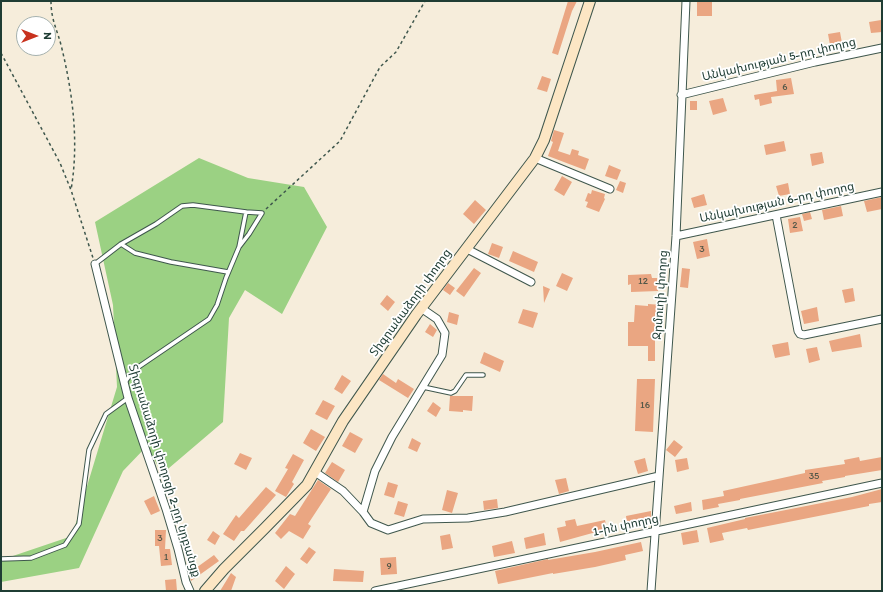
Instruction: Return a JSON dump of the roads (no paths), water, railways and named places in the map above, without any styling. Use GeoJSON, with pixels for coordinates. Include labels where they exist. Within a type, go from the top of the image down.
{"type":"FeatureCollection","features":[{"type":"Feature","properties":{"kind":"main road","name":"Տիգրանաձորի փողոց"},"geometry":{"type":"LineString","coordinates":[[205,591],[224,568],[307,485],[343,421],[421,308],[535,158],[544,140],[590,1]]}},
{"type":"Feature","properties":{"kind":"street","name":"Ջրմուղի փողոց"},"geometry":{"type":"LineString","coordinates":[[651,591],[676,236],[686,1]]}},
{"type":"Feature","properties":{"kind":"street","name":"Անկախության 5-րդ փողոց"},"geometry":{"type":"LineString","coordinates":[[681,95],[815,62],[882,48]]}},
{"type":"Feature","properties":{"kind":"street"},"geometry":{"type":"LineString","coordinates":[[535,158],[610,189]]}},
{"type":"Feature","properties":{"kind":"street","name":"Անկախության 6-րդ փողոց"},"geometry":{"type":"LineString","coordinates":[[676,236],[882,192]]}},
{"type":"Feature","properties":{"kind":"street"},"geometry":{"type":"LineString","coordinates":[[776,215],[800,334],[804,335],[882,319]]}},
{"type":"Feature","properties":{"kind":"street"},"geometry":{"type":"LineString","coordinates":[[466,250],[532,282]]}},
{"type":"Feature","properties":{"kind":"street","name":"Տիգրանաձորի փողոցի 2-րդ նրբանցք"},"geometry":{"type":"LineString","coordinates":[[95,264],[128,398],[166,510],[186,582],[190,591]]}},
{"type":"Feature","properties":{"kind":"street"},"geometry":{"type":"LineString","coordinates":[[363,512],[379,464],[392,437],[442,355],[445,333],[437,319],[421,308]]}},
{"type":"Feature","properties":{"kind":"street"},"geometry":{"type":"LineString","coordinates":[[315,472],[343,492],[363,512],[371,523],[388,530],[423,519],[468,518],[505,512],[659,476]]}},
{"type":"Feature","properties":{"kind":"street","name":"1-ին փողոց"},"geometry":{"type":"LineString","coordinates":[[375,591],[400,589],[882,483]]}},
{"type":"Feature","properties":{"kind":"lane"},"geometry":{"type":"LineString","coordinates":[[95,264],[121,244],[156,224],[182,206],[193,205],[262,213],[239,247]]}},
{"type":"Feature","properties":{"kind":"lane"},"geometry":{"type":"LineString","coordinates":[[125,383],[134,370],[209,319],[217,305],[228,272],[239,247],[246,212]]}},
{"type":"Feature","properties":{"kind":"lane"},"geometry":{"type":"LineString","coordinates":[[121,244],[135,253],[171,262],[228,272]]}},
{"type":"Feature","properties":{"kind":"lane"},"geometry":{"type":"LineString","coordinates":[[423,387],[451,393],[455,391],[466,375],[483,374]]}},
{"type":"Feature","properties":{"kind":"lane"},"geometry":{"type":"LineString","coordinates":[[1,559],[31,558],[65,545],[79,524],[89,450],[106,414],[128,398]]}}]}
